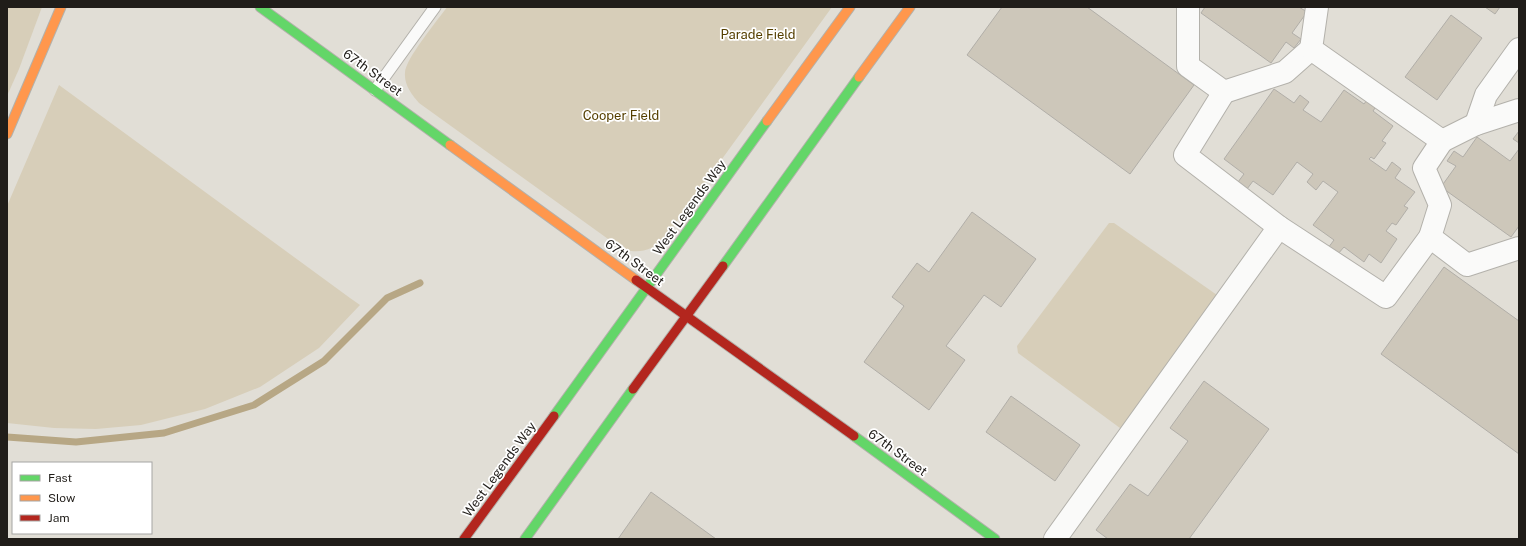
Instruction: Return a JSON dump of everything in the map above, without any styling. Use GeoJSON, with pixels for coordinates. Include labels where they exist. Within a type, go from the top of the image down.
{"type":"FeatureCollection","features":[{"type":"Feature","properties":{"kind":"street"},"geometry":{"type":"LineString","coordinates":[[7,134],[62,7]]}},
{"type":"Feature","properties":{"kind":"street","name":"67th Street"},"geometry":{"type":"LineString","coordinates":[[260,7],[995,539]]}},
{"type":"Feature","properties":{"kind":"street","name":"West Legends Way"},"geometry":{"type":"LineString","coordinates":[[464,539],[850,7]]}},
{"type":"Feature","properties":{"kind":"street"},"geometry":{"type":"LineString","coordinates":[[525,539],[910,7]]}},
{"type":"Feature","properties":{"kind":"street"},"geometry":{"type":"LineString","coordinates":[[1188,7],[1188,66],[1224,92]]}},
{"type":"Feature","properties":{"kind":"street"},"geometry":{"type":"LineString","coordinates":[[1319,9],[1311,49],[1285,72],[1224,92],[1185,155],[1279,227],[1386,297],[1430,237],[1440,205],[1424,168],[1442,141],[1476,124],[1519,110]]}},
{"type":"Feature","properties":{"kind":"street"},"geometry":{"type":"LineString","coordinates":[[1311,49],[1442,141]]}},
{"type":"Feature","properties":{"kind":"street"},"geometry":{"type":"LineString","coordinates":[[1476,124],[1486,95],[1519,50]]}},
{"type":"Feature","properties":{"kind":"street"},"geometry":{"type":"LineString","coordinates":[[1055,539],[1279,227]]}},
{"type":"Feature","properties":{"kind":"street"},"geometry":{"type":"LineString","coordinates":[[1430,237],[1467,265],[1519,248]]}},
{"type":"Feature","properties":{"kind":"lane"},"geometry":{"type":"LineString","coordinates":[[375,90],[435,7]]}},
{"type":"Feature","properties":{"kind":"green space"},"geometry":{"type":"Polygon","coordinates":[[[7,7],[42,7],[19,69],[7,96],[7,7]]]}},
{"type":"Feature","properties":{"kind":"green space","name":"Cooper Field"},"geometry":{"type":"Polygon","coordinates":[[[447,7],[832,7],[664,239],[649,249],[634,251],[622,249],[419,103],[414,97],[406,82],[406,67],[416,49],[447,7]]]}},
{"type":"Feature","properties":{"kind":"green space"},"geometry":{"type":"Polygon","coordinates":[[[59,85],[360,305],[319,348],[260,387],[205,409],[141,425],[96,429],[54,428],[7,423],[7,206],[59,85]]]}},
{"type":"Feature","properties":{"kind":"green space"},"geometry":{"type":"Polygon","coordinates":[[[1109,223],[1114,223],[1217,295],[1128,427],[1120,428],[1018,353],[1017,346],[1109,223]]]}},
{"type":"Feature","properties":{"kind":"building"},"geometry":{"type":"Polygon","coordinates":[[[1002,7],[1087,7],[1194,85],[1130,174],[967,55],[1002,7]]]}},
{"type":"Feature","properties":{"kind":"building"},"geometry":{"type":"Polygon","coordinates":[[[1205,7],[1299,7],[1307,12],[1292,33],[1301,39],[1294,48],[1286,42],[1271,63],[1201,13],[1205,7]]]}},
{"type":"Feature","properties":{"kind":"building"},"geometry":{"type":"Polygon","coordinates":[[[1485,7],[1500,7],[1495,14],[1485,7]]]}},
{"type":"Feature","properties":{"kind":"building"},"geometry":{"type":"Polygon","coordinates":[[[1451,15],[1482,38],[1437,100],[1405,77],[1451,15]]]}},
{"type":"Feature","properties":{"kind":"building"},"geometry":{"type":"Polygon","coordinates":[[[1274,89],[1294,103],[1300,95],[1309,102],[1303,110],[1321,122],[1344,90],[1364,104],[1370,96],[1379,102],[1373,111],[1393,126],[1382,141],[1386,143],[1374,159],[1371,157],[1369,159],[1386,171],[1392,162],[1401,169],[1395,178],[1415,192],[1404,206],[1408,208],[1396,225],[1392,223],[1386,231],[1397,239],[1381,263],[1369,254],[1364,262],[1344,247],[1337,255],[1328,248],[1334,240],[1313,225],[1338,192],[1323,181],[1316,190],[1307,182],[1313,174],[1297,162],[1273,195],[1253,181],[1247,189],[1238,182],[1244,174],[1224,159],[1274,89]]]}},
{"type":"Feature","properties":{"kind":"building"},"geometry":{"type":"Polygon","coordinates":[[[1519,131],[1519,143],[1513,139],[1519,131]]]}},
{"type":"Feature","properties":{"kind":"building"},"geometry":{"type":"Polygon","coordinates":[[[1477,137],[1510,161],[1519,149],[1519,226],[1511,237],[1441,187],[1456,166],[1447,161],[1454,151],[1463,157],[1477,137]]]}},
{"type":"Feature","properties":{"kind":"building"},"geometry":{"type":"Polygon","coordinates":[[[972,212],[1036,259],[1001,307],[984,295],[946,346],[965,360],[929,410],[864,362],[904,306],[892,297],[917,263],[929,272],[972,212]]]}},
{"type":"Feature","properties":{"kind":"building"},"geometry":{"type":"Polygon","coordinates":[[[1444,267],[1519,321],[1519,454],[1381,354],[1444,267]]]}},
{"type":"Feature","properties":{"kind":"building"},"geometry":{"type":"Polygon","coordinates":[[[1204,381],[1269,429],[1189,539],[1108,539],[1096,530],[1130,484],[1148,496],[1188,441],[1170,428],[1204,381]]]}},
{"type":"Feature","properties":{"kind":"building"},"geometry":{"type":"Polygon","coordinates":[[[1011,396],[1080,445],[1055,481],[986,432],[1011,396]]]}},
{"type":"Feature","properties":{"kind":"building"},"geometry":{"type":"Polygon","coordinates":[[[651,492],[716,539],[618,539],[651,492]]]}},
{"type":"Feature","properties":{"kind":"waterway"},"geometry":{"type":"LineString","coordinates":[[7,437],[76,442],[164,433],[254,405],[324,361],[387,298],[420,283]]}},
{"type":"Feature","properties":{"kind":"traffic: fast"},"geometry":{"type":"LineString","coordinates":[[260,7],[450,145]]}},
{"type":"Feature","properties":{"kind":"traffic: fast"},"geometry":{"type":"LineString","coordinates":[[723,266],[859,77]]}},
{"type":"Feature","properties":{"kind":"traffic: fast"},"geometry":{"type":"LineString","coordinates":[[554,416],[767,121]]}},
{"type":"Feature","properties":{"kind":"traffic: fast"},"geometry":{"type":"LineString","coordinates":[[525,539],[633,389]]}},
{"type":"Feature","properties":{"kind":"traffic: fast"},"geometry":{"type":"LineString","coordinates":[[854,436],[995,539]]}},
{"type":"Feature","properties":{"kind":"traffic: slow"},"geometry":{"type":"LineString","coordinates":[[7,134],[61,7]]}},
{"type":"Feature","properties":{"kind":"traffic: slow"},"geometry":{"type":"LineString","coordinates":[[767,121],[850,7]]}},
{"type":"Feature","properties":{"kind":"traffic: slow"},"geometry":{"type":"LineString","coordinates":[[859,77],[910,7]]}},
{"type":"Feature","properties":{"kind":"traffic: slow"},"geometry":{"type":"LineString","coordinates":[[450,145],[636,280]]}},
{"type":"Feature","properties":{"kind":"traffic: jam"},"geometry":{"type":"LineString","coordinates":[[633,389],[723,266]]}},
{"type":"Feature","properties":{"kind":"traffic: jam"},"geometry":{"type":"LineString","coordinates":[[636,280],[854,436]]}},
{"type":"Feature","properties":{"kind":"traffic: jam"},"geometry":{"type":"LineString","coordinates":[[464,539],[554,416]]}},
{"type":"Feature","properties":{"kind":"park label","name":"Parade Field"},"geometry":{"type":"Point","coordinates":[758,34]}}]}
